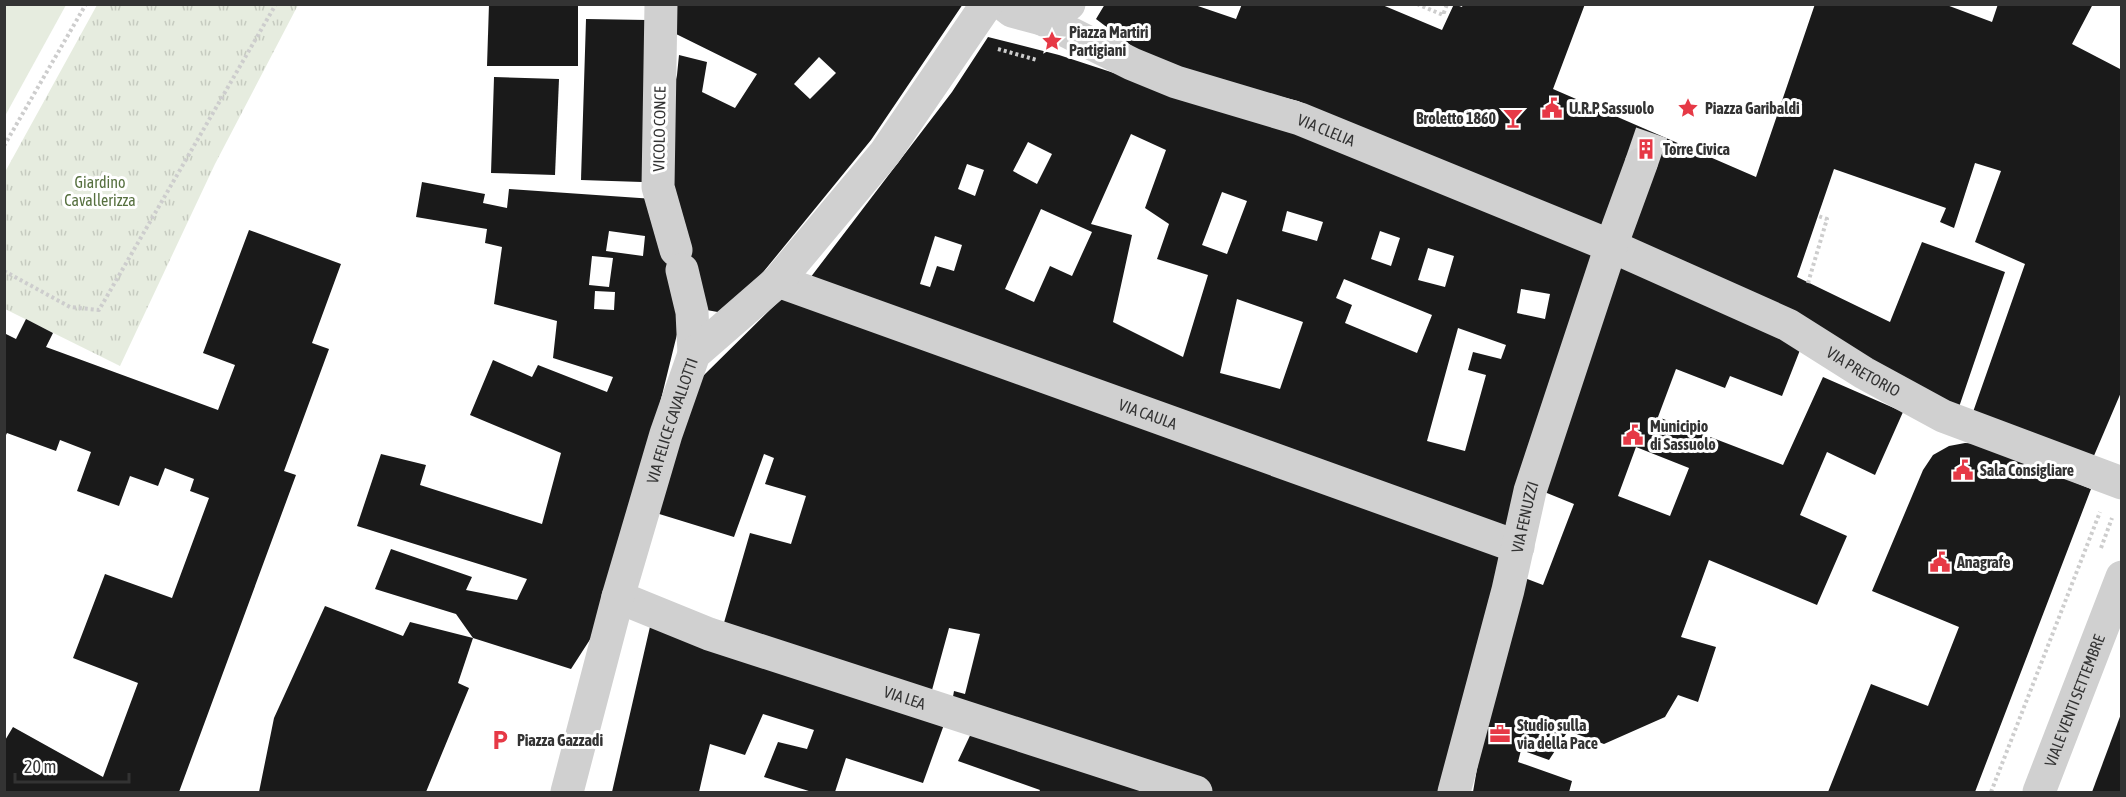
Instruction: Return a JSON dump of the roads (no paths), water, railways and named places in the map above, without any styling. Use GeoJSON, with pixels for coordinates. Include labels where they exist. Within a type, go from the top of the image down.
{"type":"FeatureCollection","features":[{"type":"Feature","properties":{"kind":"street","name":"VICOLO CONCE"},"geometry":{"type":"LineString","coordinates":[[661,4],[658,187],[692,312],[694,354]]}},
{"type":"Feature","properties":{"kind":"street","name":"VIA FELICE CAVALLOTTI"},"geometry":{"type":"LineString","coordinates":[[567,792],[618,597],[666,434],[694,354],[778,281],[885,153],[987,4]]}},
{"type":"Feature","properties":{"kind":"street"},"geometry":{"type":"LineString","coordinates":[[1003,4],[1012,12],[1056,11]]}},
{"type":"Feature","properties":{"kind":"street","name":"VIA CLELIA"},"geometry":{"type":"LineString","coordinates":[[1056,11],[1132,64],[1176,82],[1300,119],[1611,246]]}},
{"type":"Feature","properties":{"kind":"street","name":"VIA FENUZZI"},"geometry":{"type":"LineString","coordinates":[[1454,792],[1518,548],[1530,491],[1611,246],[1641,164]]}},
{"type":"Feature","properties":{"kind":"street","name":"VIA PRETORIO"},"geometry":{"type":"LineString","coordinates":[[1611,246],[1788,325],[1864,373],[1944,416],[2117,482]]}},
{"type":"Feature","properties":{"kind":"street","name":"VIA CAULA"},"geometry":{"type":"LineString","coordinates":[[778,281],[1518,548]]}},
{"type":"Feature","properties":{"kind":"street","name":"VIALE VENTI SETTEMBRE"},"geometry":{"type":"LineString","coordinates":[[2039,792],[2121,577]]}},
{"type":"Feature","properties":{"kind":"street","name":"VIA LEA"},"geometry":{"type":"LineString","coordinates":[[618,597],[709,634],[1196,792]]}},
{"type":"Feature","properties":{"kind":"tunnel"},"geometry":{"type":"LineString","coordinates":[[1641,164],[1652,132]]}},
{"type":"Feature","properties":{"kind":"place","name":"Piazza Martiri Partigiani"},"geometry":{"type":"Point","coordinates":[1052,41]}},
{"type":"Feature","properties":{"kind":"place","name":"U.R.P Sassuolo"},"geometry":{"type":"Point","coordinates":[1552,108]}},
{"type":"Feature","properties":{"kind":"place","name":"Piazza Garibaldi"},"geometry":{"type":"Point","coordinates":[1688,108]}},
{"type":"Feature","properties":{"kind":"place","name":"Broletto 1860"},"geometry":{"type":"Point","coordinates":[1513,118]}},
{"type":"Feature","properties":{"kind":"place","name":"Torre Civica"},"geometry":{"type":"Point","coordinates":[1646,149]}},
{"type":"Feature","properties":{"kind":"place","name":"Municipio di Sassuolo"},"geometry":{"type":"Point","coordinates":[1633,435]}},
{"type":"Feature","properties":{"kind":"place","name":"Sala Consigliare"},"geometry":{"type":"Point","coordinates":[1963,470]}},
{"type":"Feature","properties":{"kind":"place","name":"Anagrafe"},"geometry":{"type":"Point","coordinates":[1940,562]}},
{"type":"Feature","properties":{"kind":"place","name":"Studio sulla via della Pace"},"geometry":{"type":"Point","coordinates":[1500,734]}},
{"type":"Feature","properties":{"kind":"place","name":"Piazza Gazzadi"},"geometry":{"type":"Point","coordinates":[500,740]}},
{"type":"Feature","properties":{"kind":"park label","name":"Giardino Cavallerizza"},"geometry":{"type":"Point","coordinates":[100,191]}}]}
